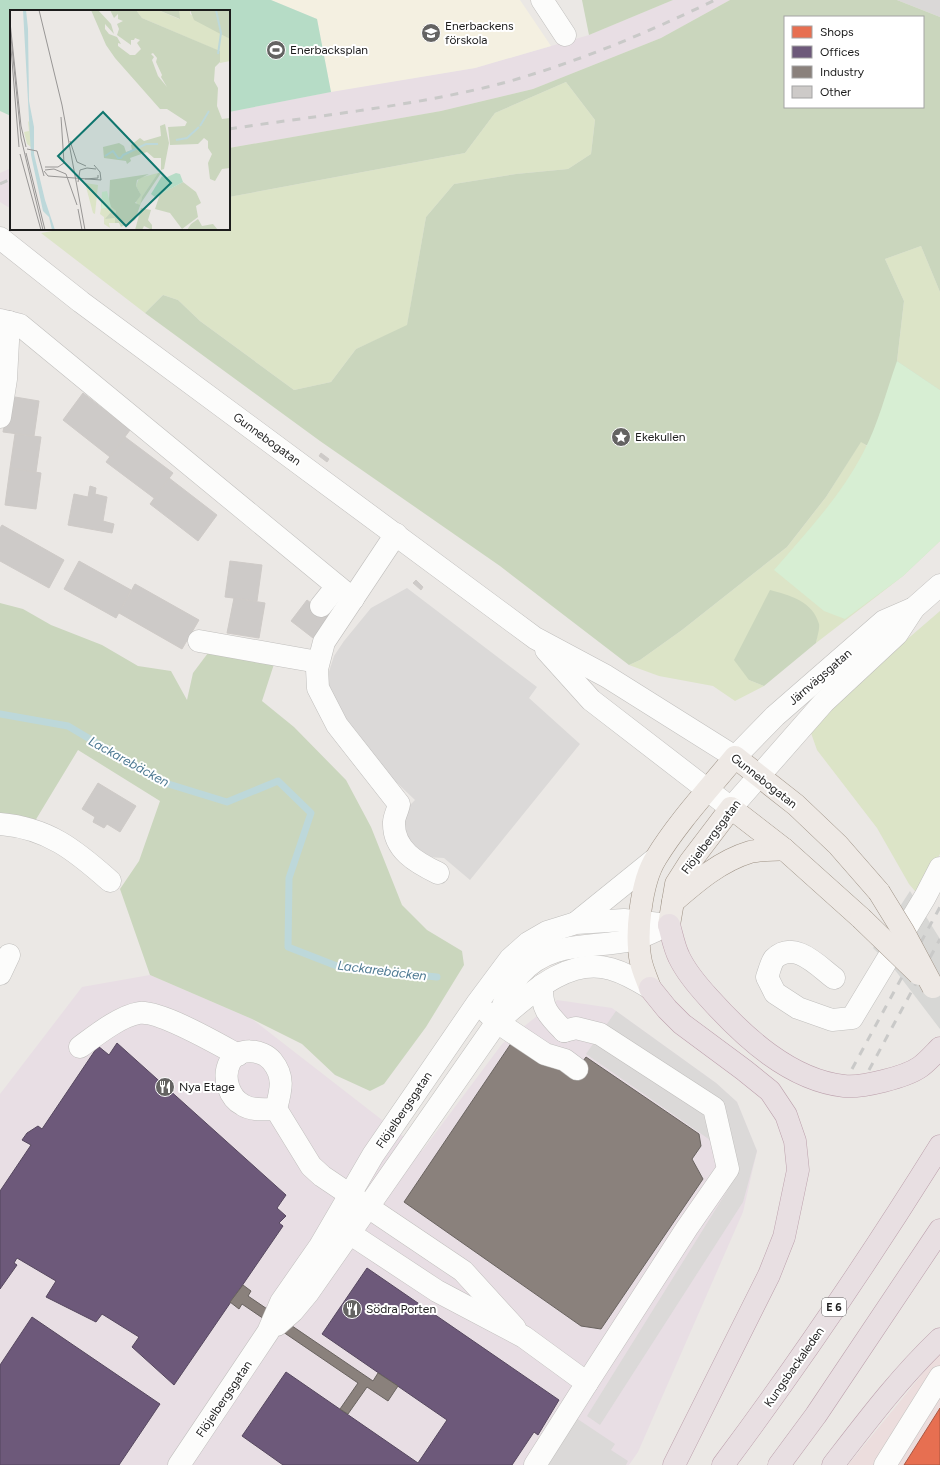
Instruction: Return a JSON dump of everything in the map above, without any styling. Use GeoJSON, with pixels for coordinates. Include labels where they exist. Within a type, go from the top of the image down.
{"type":"FeatureCollection","features":[{"type":"Feature","properties":{"kind":"highway"},"geometry":{"type":"LineString","coordinates":[[669,925],[679,957],[693,980],[716,1006],[746,1036],[788,1067],[816,1080],[845,1087],[895,1079],[920,1067],[940,1048]]}},
{"type":"Feature","properties":{"kind":"highway"},"geometry":{"type":"LineString","coordinates":[[650,988],[666,1009],[682,1024],[770,1091],[786,1115],[795,1141],[798,1170],[784,1237],[769,1275],[674,1465]]}},
{"type":"Feature","properties":{"kind":"highway","name":"Kungsbackaleden"},"geometry":{"type":"LineString","coordinates":[[723,1465],[779,1390],[907,1199],[940,1146]]}},
{"type":"Feature","properties":{"kind":"highway"},"geometry":{"type":"LineString","coordinates":[[779,1465],[816,1415],[940,1230]]}},
{"type":"Feature","properties":{"kind":"highway"},"geometry":{"type":"LineString","coordinates":[[833,1465],[919,1358],[940,1339]]}},
{"type":"Feature","properties":{"kind":"main road","name":"Gunnebogatan"},"geometry":{"type":"LineString","coordinates":[[735,757],[796,805],[838,845],[879,892],[903,930],[937,993]]}},
{"type":"Feature","properties":{"kind":"main road","name":"Flöjelbergsgatan"},"geometry":{"type":"LineString","coordinates":[[650,988],[641,961],[639,929],[642,895],[655,859],[684,818],[735,757]]}},
{"type":"Feature","properties":{"kind":"main road","name":"Gunnebogatan"},"geometry":{"type":"LineString","coordinates":[[731,808],[784,849],[861,918],[937,993]]}},
{"type":"Feature","properties":{"kind":"main road","name":"Flöjelbergsgatan"},"geometry":{"type":"LineString","coordinates":[[669,925],[676,884],[690,862],[731,808]]}},
{"type":"Feature","properties":{"kind":"main road","name":"Flöjelbergsgatan"},"geometry":{"type":"LineString","coordinates":[[672,903],[698,881],[729,860],[751,852],[784,849]]}},
{"type":"Feature","properties":{"kind":"street"},"geometry":{"type":"LineString","coordinates":[[542,0],[565,35]]}},
{"type":"Feature","properties":{"kind":"street","name":"Gunnebogatan"},"geometry":{"type":"LineString","coordinates":[[0,238],[81,302],[535,638],[606,676],[735,757]]}},
{"type":"Feature","properties":{"kind":"street"},"geometry":{"type":"LineString","coordinates":[[0,417],[6,379],[4,321],[20,325],[345,592]]}},
{"type":"Feature","properties":{"kind":"street"},"geometry":{"type":"LineString","coordinates":[[321,606],[345,592],[396,534]]}},
{"type":"Feature","properties":{"kind":"street","name":"Järnvägsgatan"},"geometry":{"type":"LineString","coordinates":[[758,775],[824,702],[897,634],[914,608],[940,585]]}},
{"type":"Feature","properties":{"kind":"street"},"geometry":{"type":"LineString","coordinates":[[345,592],[324,642],[318,662],[318,688],[337,725],[399,804],[394,822],[398,840],[405,852],[415,862],[438,873]]}},
{"type":"Feature","properties":{"kind":"street","name":"Järnvägsgatan"},"geometry":{"type":"LineString","coordinates":[[735,757],[775,716],[884,621],[914,608]]}},
{"type":"Feature","properties":{"kind":"street","name":"Gunnebogatan"},"geometry":{"type":"LineString","coordinates":[[535,638],[591,700],[731,808]]}},
{"type":"Feature","properties":{"kind":"street"},"geometry":{"type":"LineString","coordinates":[[199,642],[318,662]]}},
{"type":"Feature","properties":{"kind":"street","name":"Flöjelbergsgatan"},"geometry":{"type":"LineString","coordinates":[[731,808],[758,775]]}},
{"type":"Feature","properties":{"kind":"street"},"geometry":{"type":"LineString","coordinates":[[0,824],[20,826],[54,838],[94,866],[110,880]]}},
{"type":"Feature","properties":{"kind":"street","name":"Flöjelbergsgatan"},"geometry":{"type":"LineString","coordinates":[[576,923],[655,859]]}},
{"type":"Feature","properties":{"kind":"street"},"geometry":{"type":"LineString","coordinates":[[834,978],[799,952],[784,953],[773,960],[767,977],[775,992],[798,1008],[832,1020],[852,1018],[921,904],[940,868]]}},
{"type":"Feature","properties":{"kind":"street","name":"Flöjelbergsgatan"},"geometry":{"type":"LineString","coordinates":[[360,1201],[373,1155],[478,1002],[510,959],[528,943],[547,932],[576,923],[607,920],[639,929],[669,925]]}},
{"type":"Feature","properties":{"kind":"street","name":"Flöjelbergsgatan"},"geometry":{"type":"LineString","coordinates":[[497,1022],[507,995],[519,976],[535,960],[560,949],[590,944],[619,942],[639,929]]}},
{"type":"Feature","properties":{"kind":"street","name":"Flöjelbergsgatan"},"geometry":{"type":"LineString","coordinates":[[179,1465],[268,1332],[293,1310],[308,1293],[342,1228],[360,1201],[497,1022],[542,985],[558,975],[575,969],[593,967],[610,968],[627,974],[650,988]]}},
{"type":"Feature","properties":{"kind":"street"},"geometry":{"type":"LineString","coordinates":[[542,985],[541,1000],[544,1008],[551,1019],[564,1031]]}},
{"type":"Feature","properties":{"kind":"street"},"geometry":{"type":"LineString","coordinates":[[478,1002],[497,1022],[545,1054],[571,1064],[561,1047],[561,1038],[564,1031]]}},
{"type":"Feature","properties":{"kind":"street"},"geometry":{"type":"LineString","coordinates":[[80,1047],[100,1032],[127,1017],[139,1013],[151,1013],[207,1038],[238,1055]]}},
{"type":"Feature","properties":{"kind":"street"},"geometry":{"type":"LineString","coordinates":[[536,1465],[587,1383],[681,1224],[728,1169],[714,1108],[600,1034],[576,1028],[564,1031]]}},
{"type":"Feature","properties":{"kind":"street"},"geometry":{"type":"LineString","coordinates":[[276,1109],[253,1109],[243,1105],[234,1098],[228,1086],[226,1073],[230,1062],[238,1055],[251,1051],[263,1053],[278,1069],[282,1080],[276,1109],[311,1166],[329,1182],[360,1201],[463,1272],[524,1337]]}},
{"type":"Feature","properties":{"kind":"street"},"geometry":{"type":"LineString","coordinates":[[342,1228],[437,1291],[524,1337],[587,1383]]}},
{"type":"Feature","properties":{"kind":"street"},"geometry":{"type":"LineString","coordinates":[[465,1307],[473,1304],[478,1299],[481,1290]]}},
{"type":"Feature","properties":{"kind":"street"},"geometry":{"type":"LineString","coordinates":[[885,1465],[940,1377]]}},
{"type":"Feature","properties":{"kind":"shaded area","name":"Enerbackens förskola"},"geometry":{"type":"Polygon","coordinates":[[[271,0],[520,0],[551,46],[475,68],[331,92],[317,19],[271,0]]]}},
{"type":"Feature","properties":{"kind":"shaded area"},"geometry":{"type":"Polygon","coordinates":[[[673,0],[730,0],[661,38],[533,89],[441,111],[230,148],[230,112],[340,90],[475,68],[589,35],[673,0]]]}},
{"type":"Feature","properties":{"kind":"shaded area"},"geometry":{"type":"Polygon","coordinates":[[[897,0],[940,0],[940,17],[897,0]]]}},
{"type":"Feature","properties":{"kind":"shaded area"},"geometry":{"type":"Polygon","coordinates":[[[10,168],[10,206],[8,207],[0,202],[0,173],[10,168]]]}},
{"type":"Feature","properties":{"kind":"shaded area"},"geometry":{"type":"Polygon","coordinates":[[[407,588],[537,687],[529,698],[580,744],[470,880],[444,858],[425,857],[404,837],[402,819],[408,807],[415,800],[373,760],[333,711],[326,681],[334,656],[344,641],[371,608],[407,588]]]}},
{"type":"Feature","properties":{"kind":"shaded area"},"geometry":{"type":"Polygon","coordinates":[[[150,975],[252,1019],[422,1151],[502,1044],[557,1000],[612,1008],[716,1083],[737,1102],[757,1151],[743,1212],[638,1452],[629,1465],[0,1465],[0,1094],[82,987],[150,975]]]}},
{"type":"Feature","properties":{"kind":"shaded area"},"geometry":{"type":"Polygon","coordinates":[[[616,1011],[716,1083],[737,1102],[757,1151],[743,1202],[600,1425],[587,1416],[727,1191],[713,1142],[586,1054],[616,1011]]]}},
{"type":"Feature","properties":{"kind":"shaded area"},"geometry":{"type":"Polygon","coordinates":[[[940,1355],[940,1465],[848,1465],[937,1356],[940,1355]]]}},
{"type":"Feature","properties":{"kind":"shaded area"},"geometry":{"type":"Polygon","coordinates":[[[576,1418],[615,1444],[611,1450],[628,1461],[626,1465],[545,1465],[576,1418]]]}},
{"type":"Feature","properties":{"kind":"green space","name":"Enerbacksplan"},"geometry":{"type":"Polygon","coordinates":[[[0,0],[271,0],[317,19],[331,92],[230,112],[230,10],[10,10],[10,116],[0,111],[0,0]]]}},
{"type":"Feature","properties":{"kind":"green space"},"geometry":{"type":"Polygon","coordinates":[[[582,0],[673,0],[589,35],[582,0]]]}},
{"type":"Feature","properties":{"kind":"green space"},"geometry":{"type":"Polygon","coordinates":[[[730,0],[897,0],[940,17],[940,292],[921,246],[885,259],[904,301],[897,361],[940,390],[871,448],[861,442],[826,497],[787,547],[682,630],[640,660],[629,665],[500,566],[320,441],[145,313],[163,295],[178,300],[200,321],[294,390],[331,382],[356,349],[407,325],[426,217],[454,184],[516,174],[568,169],[591,154],[595,120],[566,82],[495,113],[465,153],[230,197],[230,148],[441,111],[533,89],[661,38],[730,0]]]}},
{"type":"Feature","properties":{"kind":"green space"},"geometry":{"type":"Polygon","coordinates":[[[566,82],[595,120],[591,154],[568,169],[516,174],[454,184],[426,217],[407,326],[356,349],[331,382],[294,390],[200,321],[178,300],[163,295],[145,313],[41,233],[58,230],[230,230],[230,197],[465,153],[495,113],[566,82]]]}},
{"type":"Feature","properties":{"kind":"green space"},"geometry":{"type":"Polygon","coordinates":[[[921,246],[940,292],[940,390],[897,361],[904,301],[885,259],[921,246]]]}},
{"type":"Feature","properties":{"kind":"green space"},"geometry":{"type":"Polygon","coordinates":[[[897,361],[940,390],[940,541],[903,576],[845,619],[824,611],[774,570],[822,514],[854,469],[873,431],[897,361]]]}},
{"type":"Feature","properties":{"kind":"green space"},"geometry":{"type":"Polygon","coordinates":[[[861,441],[940,511],[940,541],[903,576],[816,643],[819,625],[749,680],[764,686],[735,701],[713,686],[659,676],[629,665],[640,660],[682,630],[787,547],[826,497],[861,441]]]}},
{"type":"Feature","properties":{"kind":"green space"},"geometry":{"type":"Polygon","coordinates":[[[770,590],[785,594],[806,604],[816,616],[819,628],[816,643],[764,686],[749,680],[734,660],[770,590]]]}},
{"type":"Feature","properties":{"kind":"green space"},"geometry":{"type":"Polygon","coordinates":[[[0,603],[23,609],[51,625],[102,645],[138,666],[171,671],[187,700],[193,673],[211,649],[275,661],[262,701],[294,727],[346,780],[371,827],[402,905],[427,930],[462,951],[464,965],[426,1027],[384,1084],[370,1091],[335,1075],[302,1044],[252,1019],[150,975],[120,889],[139,861],[160,801],[78,750],[35,821],[0,817],[0,603]]]}},
{"type":"Feature","properties":{"kind":"green space"},"geometry":{"type":"Polygon","coordinates":[[[940,611],[940,854],[920,891],[915,891],[909,884],[877,828],[817,750],[811,733],[832,704],[940,611]]]}},
{"type":"Feature","properties":{"kind":"pier"},"geometry":{"type":"Polygon","coordinates":[[[910,891],[940,939],[940,1029],[895,970],[873,948],[910,891]]]}},
{"type":"Feature","properties":{"kind":"building: Shops"},"geometry":{"type":"Polygon","coordinates":[[[940,1408],[940,1465],[904,1465],[940,1408]]]}},
{"type":"Feature","properties":{"kind":"building: Offices"},"geometry":{"type":"Polygon","coordinates":[[[117,1043],[286,1195],[277,1208],[286,1216],[279,1223],[283,1226],[174,1385],[132,1347],[139,1337],[102,1314],[96,1322],[46,1297],[56,1281],[17,1258],[14,1263],[17,1265],[0,1289],[0,1191],[31,1145],[22,1140],[27,1133],[38,1126],[42,1129],[98,1046],[109,1055],[117,1043]]]}},
{"type":"Feature","properties":{"kind":"building: Offices"},"geometry":{"type":"Polygon","coordinates":[[[367,1268],[559,1400],[538,1435],[534,1432],[512,1465],[283,1465],[242,1436],[286,1372],[418,1463],[447,1420],[322,1334],[367,1268]]]}},
{"type":"Feature","properties":{"kind":"building: Offices"},"geometry":{"type":"Polygon","coordinates":[[[32,1317],[160,1404],[119,1465],[0,1465],[0,1365],[32,1317]]]}},
{"type":"Feature","properties":{"kind":"building: Industry"},"geometry":{"type":"Polygon","coordinates":[[[514,1039],[577,1069],[586,1057],[699,1134],[701,1146],[692,1159],[703,1179],[601,1329],[581,1326],[404,1202],[514,1039]]]}},
{"type":"Feature","properties":{"kind":"building: Industry"},"geometry":{"type":"Polygon","coordinates":[[[243,1285],[251,1291],[248,1296],[373,1381],[378,1373],[398,1386],[388,1401],[367,1387],[348,1414],[340,1409],[358,1383],[242,1304],[239,1309],[230,1302],[243,1285]]]}},
{"type":"Feature","properties":{"kind":"building: Other"},"geometry":{"type":"Polygon","coordinates":[[[83,393],[130,430],[110,457],[63,420],[83,393]]]}},
{"type":"Feature","properties":{"kind":"building: Other"},"geometry":{"type":"Polygon","coordinates":[[[9,396],[39,401],[34,436],[3,432],[9,396]]]}},
{"type":"Feature","properties":{"kind":"building: Other"},"geometry":{"type":"Polygon","coordinates":[[[15,434],[41,437],[36,472],[10,468],[15,434]]]}},
{"type":"Feature","properties":{"kind":"building: Other"},"geometry":{"type":"Polygon","coordinates":[[[125,437],[173,473],[154,498],[106,462],[125,437]]]}},
{"type":"Feature","properties":{"kind":"building: Other"},"geometry":{"type":"Polygon","coordinates":[[[321,453],[329,459],[327,462],[319,456],[321,453]]]}},
{"type":"Feature","properties":{"kind":"building: Other"},"geometry":{"type":"Polygon","coordinates":[[[10,468],[41,473],[36,509],[5,505],[10,468]]]}},
{"type":"Feature","properties":{"kind":"building: Other"},"geometry":{"type":"Polygon","coordinates":[[[169,478],[217,515],[198,541],[150,504],[169,478]]]}},
{"type":"Feature","properties":{"kind":"building: Other"},"geometry":{"type":"Polygon","coordinates":[[[90,486],[96,488],[95,494],[107,497],[103,521],[114,524],[112,533],[68,525],[74,494],[88,497],[90,486]]]}},
{"type":"Feature","properties":{"kind":"building: Other"},"geometry":{"type":"Polygon","coordinates":[[[2,525],[64,560],[49,588],[0,561],[0,528],[2,525]]]}},
{"type":"Feature","properties":{"kind":"building: Other"},"geometry":{"type":"Polygon","coordinates":[[[79,561],[131,590],[116,618],[64,589],[79,561]]]}},
{"type":"Feature","properties":{"kind":"building: Other"},"geometry":{"type":"Polygon","coordinates":[[[230,561],[262,565],[257,601],[225,597],[230,561]]]}},
{"type":"Feature","properties":{"kind":"building: Other"},"geometry":{"type":"Polygon","coordinates":[[[416,580],[423,587],[421,590],[413,583],[416,580]]]}},
{"type":"Feature","properties":{"kind":"building: Other"},"geometry":{"type":"Polygon","coordinates":[[[135,584],[199,620],[182,649],[119,613],[135,584]]]}},
{"type":"Feature","properties":{"kind":"building: Other"},"geometry":{"type":"Polygon","coordinates":[[[234,598],[265,603],[259,638],[227,633],[234,598]]]}},
{"type":"Feature","properties":{"kind":"building: Other"},"geometry":{"type":"Polygon","coordinates":[[[307,600],[329,617],[313,638],[291,621],[307,600]]]}},
{"type":"Feature","properties":{"kind":"building: Other"},"geometry":{"type":"Polygon","coordinates":[[[98,783],[136,806],[120,832],[107,824],[104,828],[93,822],[95,817],[82,809],[98,783]]]}},
{"type":"Feature","properties":{"kind":"waterway","name":"Lackarebäcken"},"geometry":{"type":"LineString","coordinates":[[0,714],[68,726],[162,782],[227,802],[278,781],[311,813],[289,878],[288,947],[342,968],[437,977]]}},
{"type":"Feature","properties":{"kind":"railway"},"geometry":{"type":"LineString","coordinates":[[230,129],[404,104],[439,98],[507,82],[561,65],[613,46],[715,0]]}},
{"type":"Feature","properties":{"kind":"railway"},"geometry":{"type":"LineString","coordinates":[[0,184],[10,179]]}},
{"type":"Feature","properties":{"kind":"railway"},"geometry":{"type":"LineString","coordinates":[[852,1069],[940,907]]}},
{"type":"Feature","properties":{"kind":"railway"},"geometry":{"type":"LineString","coordinates":[[869,1070],[940,939]]}},
{"type":"Feature","properties":{"kind":"place","name":"Enerbackens förskola"},"geometry":{"type":"Point","coordinates":[431,33]}},
{"type":"Feature","properties":{"kind":"place","name":"Enerbacksplan"},"geometry":{"type":"Point","coordinates":[276,50]}},
{"type":"Feature","properties":{"kind":"place","name":"Ekekullen"},"geometry":{"type":"Point","coordinates":[621,437]}},
{"type":"Feature","properties":{"kind":"place","name":"Nya Etage"},"geometry":{"type":"Point","coordinates":[165,1087]}},
{"type":"Feature","properties":{"kind":"place","name":"Södra Porten"},"geometry":{"type":"Point","coordinates":[352,1309]}}]}
